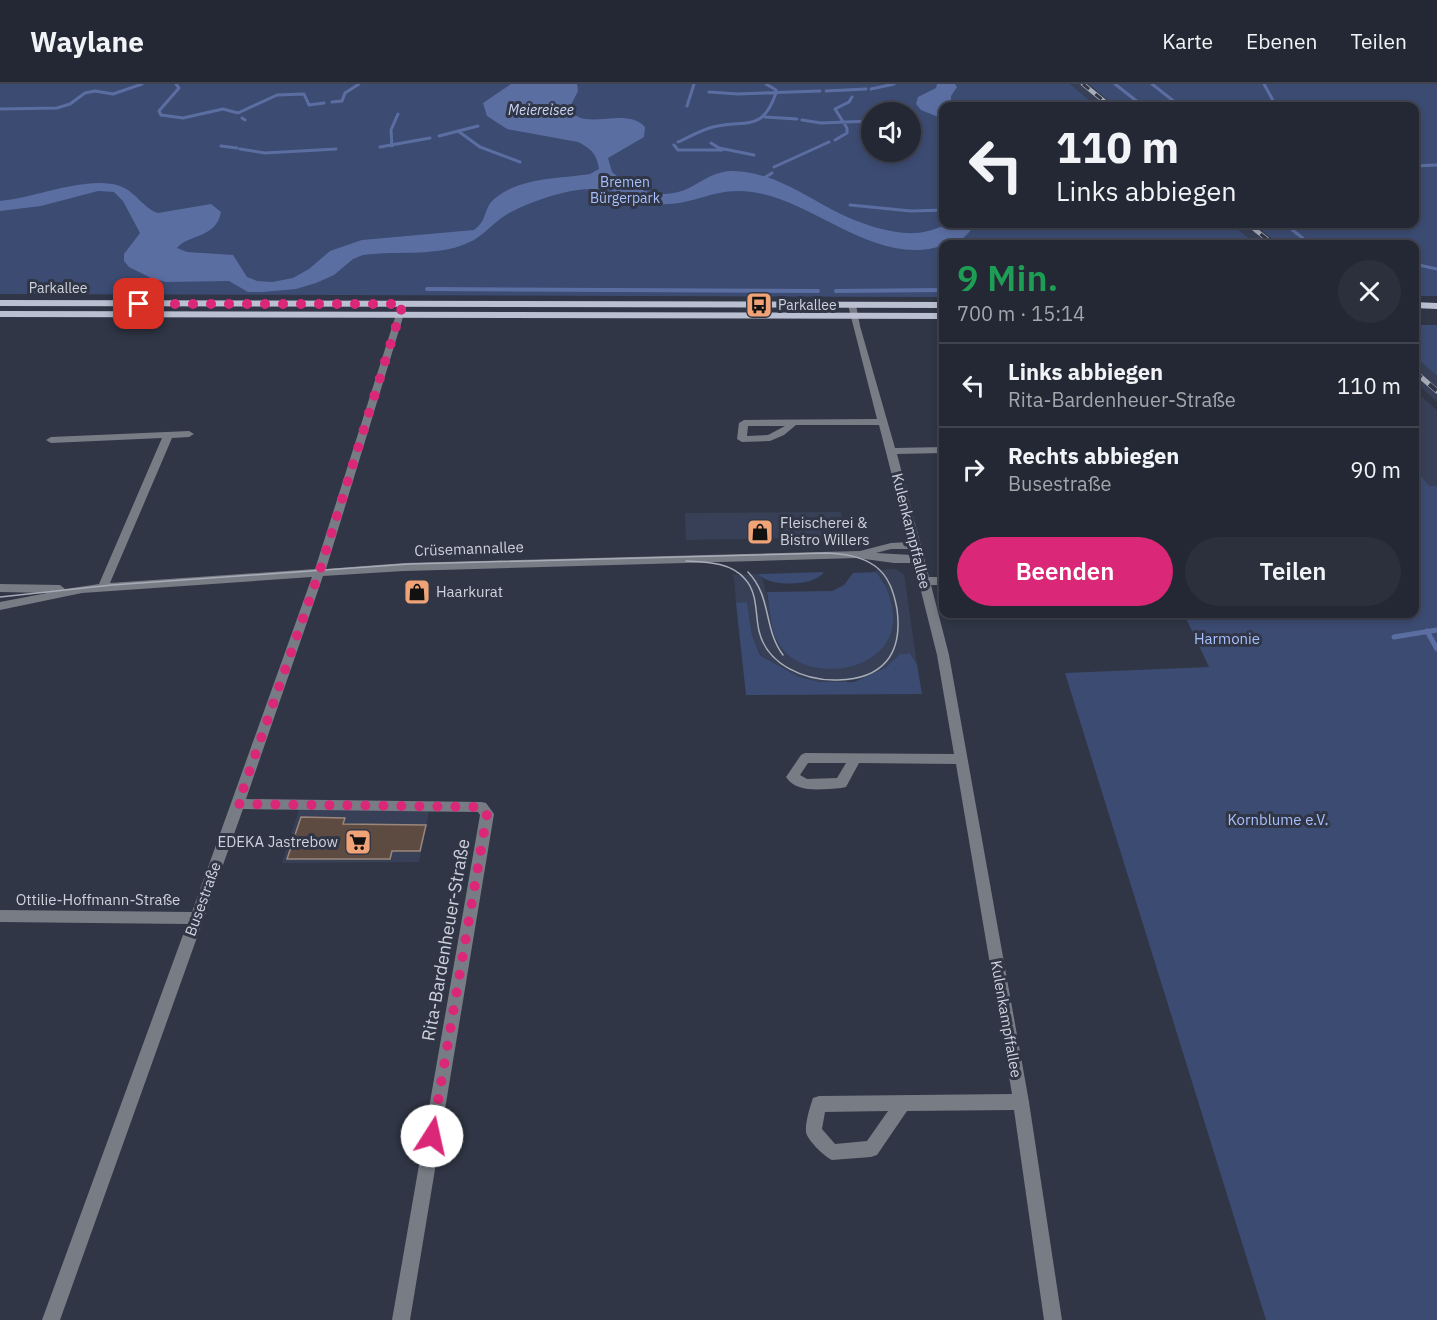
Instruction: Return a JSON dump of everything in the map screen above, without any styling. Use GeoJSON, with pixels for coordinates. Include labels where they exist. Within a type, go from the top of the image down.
{"type":"FeatureCollection","features":[{"type":"Feature","properties":{"kind":"main road","name":"Parkallee"},"geometry":{"type":"LineString","coordinates":[[0,303],[401,310]]}},
{"type":"Feature","properties":{"kind":"main road","name":"Parkallee"},"geometry":{"type":"LineString","coordinates":[[0,314],[401,310],[853,310],[939,305]]}},
{"type":"Feature","properties":{"kind":"main road"},"geometry":{"type":"LineString","coordinates":[[1419,305],[1437,306]]}},
{"type":"Feature","properties":{"kind":"main road","name":"Parkallee"},"geometry":{"type":"LineString","coordinates":[[853,310],[939,316]]}},
{"type":"Feature","properties":{"kind":"main road"},"geometry":{"type":"LineString","coordinates":[[1419,315],[1437,315]]}},
{"type":"Feature","properties":{"kind":"street","name":"Busestraße"},"geometry":{"type":"LineString","coordinates":[[51,1320],[319,573],[401,310]]}},
{"type":"Feature","properties":{"kind":"street","name":"Kulenkampffallee"},"geometry":{"type":"LineString","coordinates":[[853,310],[943,655],[1021,1102],[1053,1320]]}},
{"type":"Feature","properties":{"kind":"street"},"geometry":{"type":"LineString","coordinates":[[793,423],[779,436],[772,439],[742,439],[744,423],[883,422]]}},
{"type":"Feature","properties":{"kind":"street"},"geometry":{"type":"LineString","coordinates":[[51,440],[189,434]]}},
{"type":"Feature","properties":{"kind":"street"},"geometry":{"type":"LineString","coordinates":[[104,587],[168,435]]}},
{"type":"Feature","properties":{"kind":"street"},"geometry":{"type":"LineString","coordinates":[[891,451],[939,450]]}},
{"type":"Feature","properties":{"kind":"street","name":"Crüsemannallee"},"geometry":{"type":"LineString","coordinates":[[0,588],[82,589],[319,573],[544,562],[857,554],[894,559],[916,552]]}},
{"type":"Feature","properties":{"kind":"street"},"geometry":{"type":"LineString","coordinates":[[923,581],[939,581]]}},
{"type":"Feature","properties":{"kind":"street","name":"Crüsemannallee"},"geometry":{"type":"LineString","coordinates":[[0,606],[82,589]]}},
{"type":"Feature","properties":{"kind":"street"},"geometry":{"type":"LineString","coordinates":[[855,759],[960,759]]}},
{"type":"Feature","properties":{"kind":"street","name":"Rita-Bardenheuer-Straße"},"geometry":{"type":"LineString","coordinates":[[238,804],[481,807],[487,814],[401,1320]]}},
{"type":"Feature","properties":{"kind":"street","name":"Ottilie-Hoffmann-Straße"},"geometry":{"type":"LineString","coordinates":[[0,916],[195,918]]}},
{"type":"Feature","properties":{"kind":"street"},"geometry":{"type":"LineString","coordinates":[[902,1104],[871,1149],[832,1152],[814,1131],[819,1104],[1021,1102]]}},
{"type":"Feature","properties":{"kind":"shaded area"},"geometry":{"type":"Polygon","coordinates":[[[1070,84],[1089,84],[1110,102],[1091,102],[1070,84]]]}},
{"type":"Feature","properties":{"kind":"shaded area"},"geometry":{"type":"Polygon","coordinates":[[[1236,228],[1259,228],[1274,240],[1251,240],[1236,228]]]}},
{"type":"Feature","properties":{"kind":"shaded area"},"geometry":{"type":"Polygon","coordinates":[[[1419,361],[1437,376],[1437,402],[1419,386],[1419,361]]]}},
{"type":"Feature","properties":{"kind":"shaded area"},"geometry":{"type":"Polygon","coordinates":[[[1419,394],[1437,410],[1437,486],[1429,486],[1419,473],[1419,394]]]}},
{"type":"Feature","properties":{"kind":"shaded area"},"geometry":{"type":"Polygon","coordinates":[[[841,512],[844,537],[686,540],[685,513],[841,512]]]}},
{"type":"Feature","properties":{"kind":"shaded area"},"geometry":{"type":"Polygon","coordinates":[[[895,569],[904,574],[917,665],[910,653],[900,654],[885,668],[869,677],[840,683],[820,682],[799,677],[761,655],[752,635],[747,603],[736,603],[734,577],[731,575],[758,574],[763,580],[778,642],[885,583],[875,570],[895,569]]]}},
{"type":"Feature","properties":{"kind":"shaded area","name":"EDEKA Jastrebow"},"geometry":{"type":"Polygon","coordinates":[[[300,807],[430,807],[419,862],[282,863],[300,807]]]}},
{"type":"Feature","properties":{"kind":"green space","name":"Bremen Bürgerpark"},"geometry":{"type":"Polygon","coordinates":[[[0,84],[1070,84],[1091,102],[939,102],[939,228],[1236,228],[1251,240],[939,240],[939,297],[0,294],[0,84]]]}},
{"type":"Feature","properties":{"kind":"green space"},"geometry":{"type":"Polygon","coordinates":[[[1089,84],[1437,84],[1437,296],[1419,296],[1419,240],[1274,240],[1259,228],[1419,228],[1419,102],[1110,102],[1089,84]]]}},
{"type":"Feature","properties":{"kind":"green space"},"geometry":{"type":"Polygon","coordinates":[[[1419,325],[1437,325],[1437,376],[1419,360],[1419,325]]]}},
{"type":"Feature","properties":{"kind":"green space","name":"Kornblume e.V."},"geometry":{"type":"Polygon","coordinates":[[[1419,473],[1429,486],[1437,486],[1437,1320],[1266,1320],[1065,673],[1209,667],[1186,618],[1419,618],[1419,473]]]}},
{"type":"Feature","properties":{"kind":"green space"},"geometry":{"type":"Polygon","coordinates":[[[824,572],[819,577],[802,583],[771,581],[758,574],[824,572]]]}},
{"type":"Feature","properties":{"kind":"green space"},"geometry":{"type":"Polygon","coordinates":[[[876,572],[888,592],[893,614],[890,634],[880,650],[865,661],[846,667],[826,669],[806,665],[790,656],[778,642],[772,624],[767,592],[832,591],[844,585],[853,573],[876,572]]]}},
{"type":"Feature","properties":{"kind":"green space"},"geometry":{"type":"Polygon","coordinates":[[[747,602],[752,635],[760,655],[799,677],[820,682],[854,682],[885,668],[900,654],[910,653],[917,665],[922,694],[746,695],[736,603],[747,602]]]}},
{"type":"Feature","properties":{"kind":"water","name":"Meiereisee"},"geometry":{"type":"Polygon","coordinates":[[[511,84],[577,84],[578,91],[569,109],[576,116],[585,119],[627,118],[645,127],[644,137],[608,158],[612,172],[630,184],[650,192],[670,194],[681,191],[706,178],[727,171],[752,173],[786,185],[851,219],[886,230],[917,233],[939,227],[972,228],[960,240],[939,240],[939,246],[919,250],[895,248],[847,231],[800,207],[752,192],[718,193],[679,203],[662,204],[645,202],[611,191],[584,189],[532,202],[501,218],[474,240],[461,246],[434,251],[363,255],[353,259],[334,275],[316,283],[296,289],[248,292],[229,281],[166,282],[151,278],[129,267],[124,261],[124,254],[140,233],[123,201],[114,192],[98,191],[41,206],[0,211],[0,201],[92,183],[120,186],[158,213],[211,204],[221,212],[214,227],[177,248],[187,252],[233,255],[247,277],[257,281],[272,282],[293,278],[309,269],[330,251],[362,240],[474,230],[494,199],[504,192],[528,183],[590,174],[599,169],[597,160],[587,147],[578,142],[507,129],[487,116],[483,103],[511,84]]]}},
{"type":"Feature","properties":{"kind":"water"},"geometry":{"type":"Polygon","coordinates":[[[937,84],[955,84],[957,87],[951,96],[951,102],[939,102],[939,117],[921,110],[921,102],[917,102],[918,97],[936,88],[937,84]]]}},
{"type":"Feature","properties":{"kind":"building","name":"EDEKA Jastrebow"},"geometry":{"type":"Polygon","coordinates":[[[301,817],[345,818],[343,824],[426,825],[420,851],[392,851],[390,859],[287,859],[301,817]]]}},
{"type":"Feature","properties":{"kind":"waterway"},"geometry":{"type":"LineString","coordinates":[[0,109],[57,108],[70,104],[85,93],[95,91],[113,94],[142,84]]}},
{"type":"Feature","properties":{"kind":"waterway"},"geometry":{"type":"LineString","coordinates":[[176,84],[179,88],[159,111],[161,115],[183,118],[223,109],[238,113],[277,95],[304,94],[309,105],[324,103]]}},
{"type":"Feature","properties":{"kind":"waterway"},"geometry":{"type":"LineString","coordinates":[[332,102],[342,101],[345,93],[359,84]]}},
{"type":"Feature","properties":{"kind":"waterway"},"geometry":{"type":"LineString","coordinates":[[687,106],[694,84]]}},
{"type":"Feature","properties":{"kind":"waterway"},"geometry":{"type":"LineString","coordinates":[[766,84],[776,90],[776,93]]}},
{"type":"Feature","properties":{"kind":"waterway"},"geometry":{"type":"LineString","coordinates":[[871,89],[894,84]]}},
{"type":"Feature","properties":{"kind":"waterway"},"geometry":{"type":"LineString","coordinates":[[1115,84],[1138,102]]}},
{"type":"Feature","properties":{"kind":"waterway"},"geometry":{"type":"LineString","coordinates":[[1152,84],[1175,102]]}},
{"type":"Feature","properties":{"kind":"waterway"},"geometry":{"type":"LineString","coordinates":[[1264,84],[1274,102]]}},
{"type":"Feature","properties":{"kind":"waterway"},"geometry":{"type":"LineString","coordinates":[[826,91],[866,89]]}},
{"type":"Feature","properties":{"kind":"waterway"},"geometry":{"type":"LineString","coordinates":[[776,93],[820,91]]}},
{"type":"Feature","properties":{"kind":"waterway"},"geometry":{"type":"LineString","coordinates":[[709,92],[776,93]]}},
{"type":"Feature","properties":{"kind":"waterway"},"geometry":{"type":"LineString","coordinates":[[678,142],[713,127],[759,119],[771,106],[776,93]]}},
{"type":"Feature","properties":{"kind":"waterway"},"geometry":{"type":"LineString","coordinates":[[843,122],[835,109],[849,102],[852,97]]}},
{"type":"Feature","properties":{"kind":"waterway"},"geometry":{"type":"LineString","coordinates":[[392,145],[391,130],[398,114]]}},
{"type":"Feature","properties":{"kind":"waterway"},"geometry":{"type":"LineString","coordinates":[[765,117],[797,119]]}},
{"type":"Feature","properties":{"kind":"waterway"},"geometry":{"type":"LineString","coordinates":[[802,120],[821,123],[843,122]]}},
{"type":"Feature","properties":{"kind":"waterway"},"geometry":{"type":"LineString","coordinates":[[843,122],[861,121]]}},
{"type":"Feature","properties":{"kind":"waterway"},"geometry":{"type":"LineString","coordinates":[[835,140],[847,133],[843,122]]}},
{"type":"Feature","properties":{"kind":"waterway"},"geometry":{"type":"LineString","coordinates":[[458,131],[478,126]]}},
{"type":"Feature","properties":{"kind":"waterway"},"geometry":{"type":"LineString","coordinates":[[439,136],[458,131]]}},
{"type":"Feature","properties":{"kind":"waterway"},"geometry":{"type":"LineString","coordinates":[[458,131],[480,147],[520,162]]}},
{"type":"Feature","properties":{"kind":"waterway"},"geometry":{"type":"LineString","coordinates":[[392,145],[430,138]]}},
{"type":"Feature","properties":{"kind":"waterway"},"geometry":{"type":"LineString","coordinates":[[774,167],[829,142]]}},
{"type":"Feature","properties":{"kind":"waterway"},"geometry":{"type":"LineString","coordinates":[[711,143],[719,148],[754,155]]}},
{"type":"Feature","properties":{"kind":"waterway"},"geometry":{"type":"LineString","coordinates":[[380,147],[392,145]]}},
{"type":"Feature","properties":{"kind":"waterway"},"geometry":{"type":"LineString","coordinates":[[674,145],[678,150],[722,150]]}},
{"type":"Feature","properties":{"kind":"waterway"},"geometry":{"type":"LineString","coordinates":[[221,146],[237,148]]}},
{"type":"Feature","properties":{"kind":"waterway"},"geometry":{"type":"LineString","coordinates":[[240,149],[265,153],[336,149]]}},
{"type":"Feature","properties":{"kind":"waterway"},"geometry":{"type":"LineString","coordinates":[[1419,166],[1437,165]]}},
{"type":"Feature","properties":{"kind":"waterway"},"geometry":{"type":"LineString","coordinates":[[761,180],[772,173]]}},
{"type":"Feature","properties":{"kind":"waterway"},"geometry":{"type":"LineString","coordinates":[[850,205],[911,211],[939,210]]}},
{"type":"Feature","properties":{"kind":"waterway"},"geometry":{"type":"LineString","coordinates":[[1290,228],[1305,240]]}},
{"type":"Feature","properties":{"kind":"waterway"},"geometry":{"type":"LineString","coordinates":[[198,264],[217,271]]}},
{"type":"Feature","properties":{"kind":"waterway"},"geometry":{"type":"LineString","coordinates":[[1419,265],[1437,269]]}},
{"type":"Feature","properties":{"kind":"waterway"},"geometry":{"type":"LineString","coordinates":[[427,289],[818,291]]}},
{"type":"Feature","properties":{"kind":"waterway"},"geometry":{"type":"LineString","coordinates":[[836,291],[939,290]]}},
{"type":"Feature","properties":{"kind":"waterway"},"geometry":{"type":"LineString","coordinates":[[1427,632],[1437,630]]}},
{"type":"Feature","properties":{"kind":"waterway"},"geometry":{"type":"LineString","coordinates":[[1394,637],[1427,632]]}},
{"type":"Feature","properties":{"kind":"waterway"},"geometry":{"type":"LineString","coordinates":[[1427,632],[1437,649]]}},
{"type":"Feature","properties":{"kind":"tram line"},"geometry":{"type":"LineString","coordinates":[[0,597],[112,585],[409,564],[827,553],[864,560],[884,575],[897,609],[897,639],[893,651],[878,669],[854,679],[825,680],[789,669],[779,662],[763,643],[754,597],[745,579],[733,569],[725,566],[686,561]]}},
{"type":"Feature","properties":{"kind":"tram line"},"geometry":{"type":"LineString","coordinates":[[748,572],[761,592],[772,634],[783,655]]}},
{"type":"Feature","properties":{"kind":"railway"},"geometry":{"type":"LineString","coordinates":[[1083,84],[1105,102]]}},
{"type":"Feature","properties":{"kind":"railway"},"geometry":{"type":"LineString","coordinates":[[1253,228],[1268,240]]}},
{"type":"Feature","properties":{"kind":"railway"},"geometry":{"type":"LineString","coordinates":[[1419,375],[1437,391]]}},
{"type":"Feature","properties":{"kind":"place","name":"Parkallee"},"geometry":{"type":"Point","coordinates":[759,305]}},
{"type":"Feature","properties":{"kind":"place","name":"Fleischerei & Bistro Willers"},"geometry":{"type":"Point","coordinates":[760,532]}},
{"type":"Feature","properties":{"kind":"place","name":"Haarkurat"},"geometry":{"type":"Point","coordinates":[417,592]}},
{"type":"Feature","properties":{"kind":"place","name":"EDEKA Jastrebow"},"geometry":{"type":"Point","coordinates":[358,842]}},
{"type":"Feature","properties":{"kind":"route"},"geometry":{"type":"LineString","coordinates":[[139,304],[403,304],[320,570],[238,804],[481,807],[487,814],[432,1136]]}},
{"type":"Feature","properties":{"kind":"park label","name":"Harmonie"},"geometry":{"type":"Point","coordinates":[1227,639]}}]}
